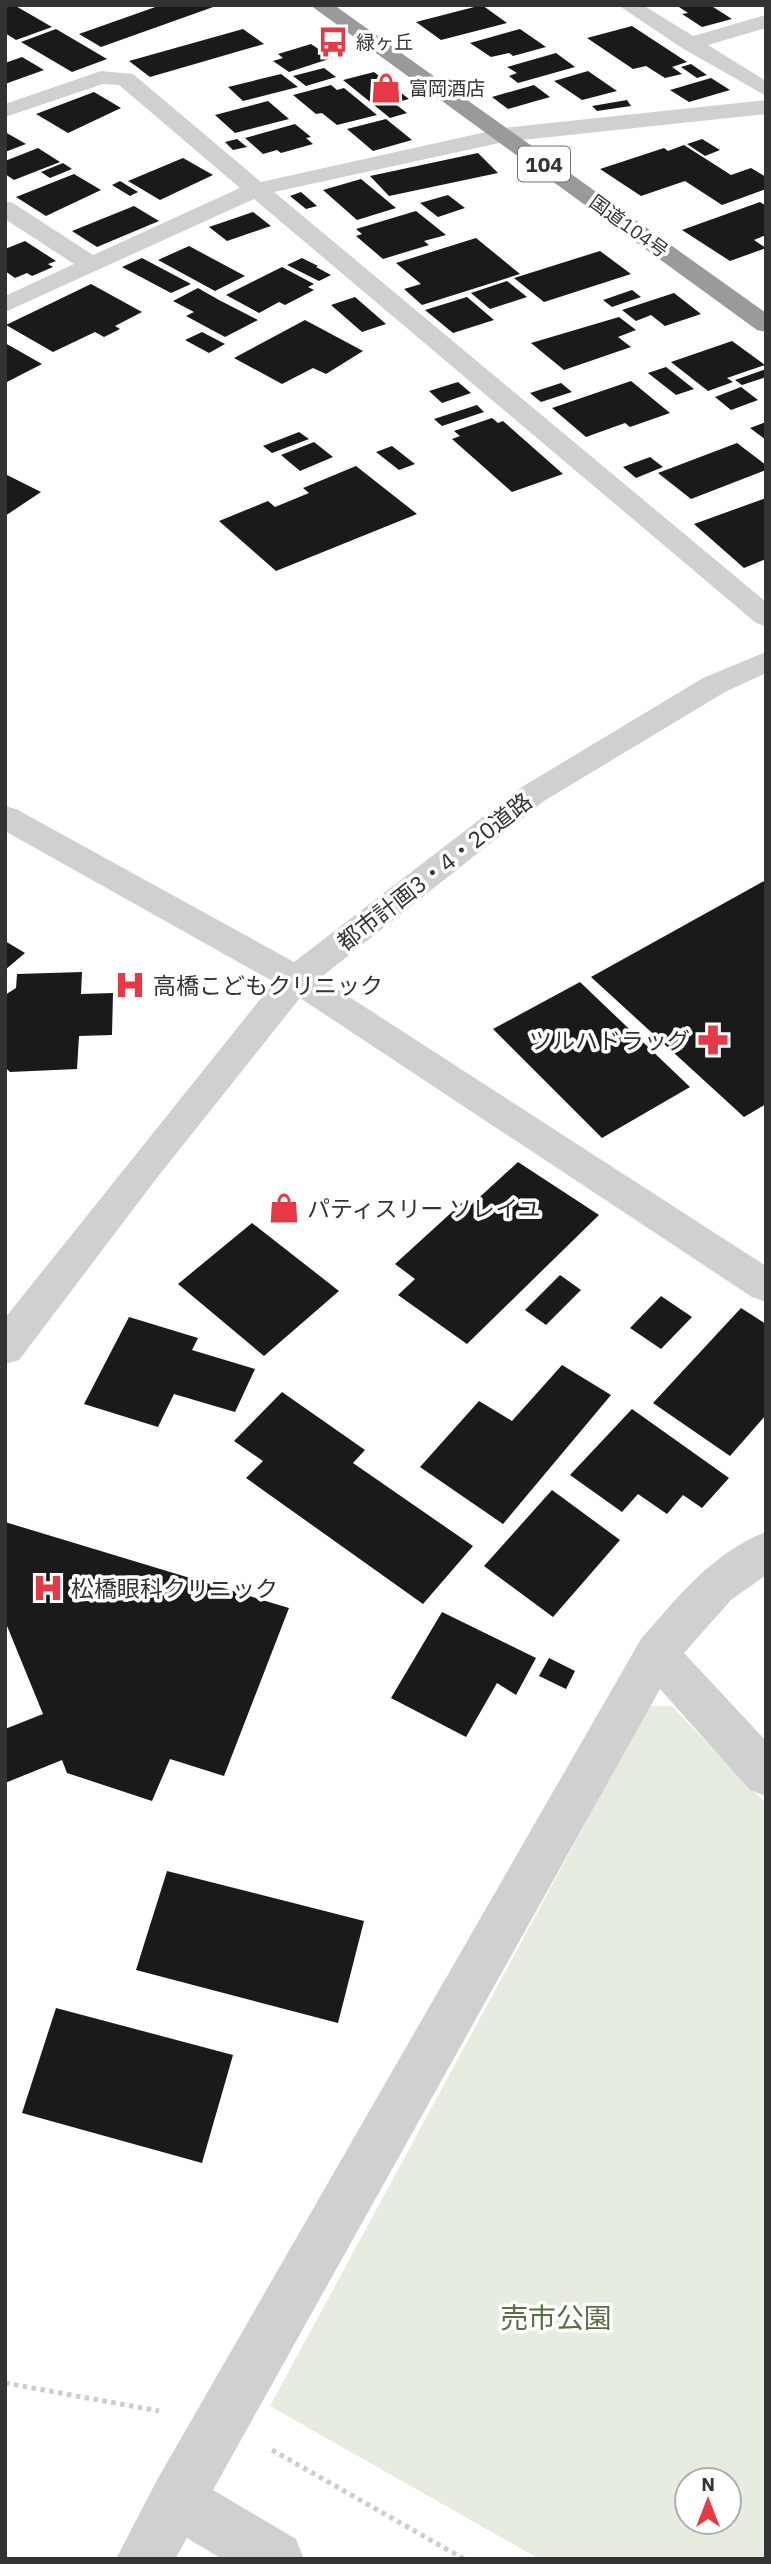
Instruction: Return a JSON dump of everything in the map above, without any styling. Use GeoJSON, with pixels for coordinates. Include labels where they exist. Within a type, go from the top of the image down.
{"type":"FeatureCollection","features":[{"type":"Feature","properties":{"kind":"highway","name":"国道104号"},"geometry":{"type":"LineString","coordinates":[[320,5],[766,325]]}},
{"type":"Feature","properties":{"kind":"street"},"geometry":{"type":"LineString","coordinates":[[628,5],[766,90]]}},
{"type":"Feature","properties":{"kind":"street"},"geometry":{"type":"LineString","coordinates":[[690,44],[766,21]]}},
{"type":"Feature","properties":{"kind":"street"},"geometry":{"type":"LineString","coordinates":[[5,111],[102,77],[125,79],[766,617]]}},
{"type":"Feature","properties":{"kind":"street"},"geometry":{"type":"LineString","coordinates":[[5,305],[254,190],[503,135],[766,107]]}},
{"type":"Feature","properties":{"kind":"street"},"geometry":{"type":"LineString","coordinates":[[5,208],[92,265]]}},
{"type":"Feature","properties":{"kind":"street","name":"都市計画3・4・20道路"},"geometry":{"type":"LineString","coordinates":[[5,1348],[143,1169],[296,979],[533,794],[715,685],[766,661]]}},
{"type":"Feature","properties":{"kind":"street"},"geometry":{"type":"LineString","coordinates":[[5,817],[296,979],[766,1286]]}},
{"type":"Feature","properties":{"kind":"street"},"geometry":{"type":"LineString","coordinates":[[144,2559],[656,1653],[716,1586],[766,1551]]}},
{"type":"Feature","properties":{"kind":"street"},"geometry":{"type":"LineString","coordinates":[[656,1653],[766,1774]]}},
{"type":"Feature","properties":{"kind":"street"},"geometry":{"type":"LineString","coordinates":[[177,2500],[276,2559]]}},
{"type":"Feature","properties":{"kind":"green space","name":"売市公園"},"geometry":{"type":"Polygon","coordinates":[[[649,1706],[672,1706],[766,1804],[766,2559],[539,2559],[270,2406],[649,1706]]]}},
{"type":"Feature","properties":{"kind":"building"},"geometry":{"type":"Polygon","coordinates":[[[5,5],[14,5],[52,27],[16,40],[5,33],[5,5]]]}},
{"type":"Feature","properties":{"kind":"building"},"geometry":{"type":"Polygon","coordinates":[[[161,5],[216,6],[101,47],[79,34],[161,5]]]}},
{"type":"Feature","properties":{"kind":"building"},"geometry":{"type":"Polygon","coordinates":[[[482,5],[507,23],[441,40],[416,22],[482,5]]]}},
{"type":"Feature","properties":{"kind":"building"},"geometry":{"type":"Polygon","coordinates":[[[676,5],[710,5],[732,19],[702,27],[682,14],[688,13],[676,5]]]}},
{"type":"Feature","properties":{"kind":"building"},"geometry":{"type":"Polygon","coordinates":[[[632,26],[687,62],[672,67],[682,74],[665,78],[646,66],[633,69],[587,38],[632,26]]]}},
{"type":"Feature","properties":{"kind":"building"},"geometry":{"type":"Polygon","coordinates":[[[56,29],[107,59],[72,72],[21,42],[56,29]]]}},
{"type":"Feature","properties":{"kind":"building"},"geometry":{"type":"Polygon","coordinates":[[[243,29],[264,44],[150,77],[129,61],[243,29]]]}},
{"type":"Feature","properties":{"kind":"building"},"geometry":{"type":"Polygon","coordinates":[[[520,29],[546,47],[513,56],[509,53],[491,57],[470,43],[520,29]]]}},
{"type":"Feature","properties":{"kind":"building"},"geometry":{"type":"Polygon","coordinates":[[[311,44],[332,58],[289,72],[273,61],[283,58],[278,54],[311,44]]]}},
{"type":"Feature","properties":{"kind":"building"},"geometry":{"type":"Polygon","coordinates":[[[556,53],[575,67],[518,83],[509,76],[517,73],[507,67],[556,53]]]}},
{"type":"Feature","properties":{"kind":"building"},"geometry":{"type":"Polygon","coordinates":[[[22,57],[44,70],[5,84],[5,63],[22,57]]]}},
{"type":"Feature","properties":{"kind":"building"},"geometry":{"type":"Polygon","coordinates":[[[691,64],[707,75],[697,78],[681,67],[691,64]]]}},
{"type":"Feature","properties":{"kind":"building"},"geometry":{"type":"Polygon","coordinates":[[[324,68],[336,77],[306,86],[293,76],[324,68]]]}},
{"type":"Feature","properties":{"kind":"building"},"geometry":{"type":"Polygon","coordinates":[[[588,71],[617,91],[582,100],[554,81],[588,71]]]}},
{"type":"Feature","properties":{"kind":"building"},"geometry":{"type":"Polygon","coordinates":[[[374,72],[409,99],[394,103],[407,113],[390,118],[343,80],[374,72]]]}},
{"type":"Feature","properties":{"kind":"building"},"geometry":{"type":"Polygon","coordinates":[[[281,74],[298,87],[243,101],[228,87],[281,74]]]}},
{"type":"Feature","properties":{"kind":"building"},"geometry":{"type":"Polygon","coordinates":[[[711,78],[730,90],[689,102],[670,90],[711,78]]]}},
{"type":"Feature","properties":{"kind":"building"},"geometry":{"type":"Polygon","coordinates":[[[331,85],[337,90],[344,88],[377,115],[337,125],[322,113],[316,114],[293,95],[331,85]]]}},
{"type":"Feature","properties":{"kind":"building"},"geometry":{"type":"Polygon","coordinates":[[[534,85],[550,97],[508,109],[492,97],[534,85]]]}},
{"type":"Feature","properties":{"kind":"building"},"geometry":{"type":"Polygon","coordinates":[[[94,92],[121,108],[68,133],[36,114],[94,92]]]}},
{"type":"Feature","properties":{"kind":"building"},"geometry":{"type":"Polygon","coordinates":[[[627,100],[631,106],[597,111],[592,106],[627,100]]]}},
{"type":"Feature","properties":{"kind":"building"},"geometry":{"type":"Polygon","coordinates":[[[268,101],[289,119],[235,133],[215,115],[268,101]]]}},
{"type":"Feature","properties":{"kind":"building"},"geometry":{"type":"Polygon","coordinates":[[[386,119],[412,140],[373,151],[347,129],[386,119]]]}},
{"type":"Feature","properties":{"kind":"building"},"geometry":{"type":"Polygon","coordinates":[[[295,124],[311,137],[306,138],[313,144],[281,153],[277,150],[263,154],[245,138],[295,124]]]}},
{"type":"Feature","properties":{"kind":"building"},"geometry":{"type":"Polygon","coordinates":[[[5,132],[26,144],[5,152],[5,132]]]}},
{"type":"Feature","properties":{"kind":"building"},"geometry":{"type":"Polygon","coordinates":[[[237,139],[247,147],[233,150],[225,142],[237,139]]]}},
{"type":"Feature","properties":{"kind":"building"},"geometry":{"type":"Polygon","coordinates":[[[702,139],[720,150],[705,156],[687,144],[702,139]]]}},
{"type":"Feature","properties":{"kind":"building"},"geometry":{"type":"Polygon","coordinates":[[[684,145],[731,175],[751,168],[766,177],[766,189],[722,205],[685,181],[641,196],[600,169],[664,148],[668,151],[684,145]]]}},
{"type":"Feature","properties":{"kind":"building"},"geometry":{"type":"Polygon","coordinates":[[[38,148],[60,162],[14,180],[5,174],[5,161],[38,148]]]}},
{"type":"Feature","properties":{"kind":"building"},"geometry":{"type":"Polygon","coordinates":[[[478,153],[498,173],[389,196],[370,176],[478,153]]]}},
{"type":"Feature","properties":{"kind":"building"},"geometry":{"type":"Polygon","coordinates":[[[183,158],[213,175],[160,200],[128,181],[183,158]]]}},
{"type":"Feature","properties":{"kind":"building"},"geometry":{"type":"Polygon","coordinates":[[[63,163],[72,169],[50,178],[41,172],[63,163]]]}},
{"type":"Feature","properties":{"kind":"building"},"geometry":{"type":"Polygon","coordinates":[[[74,174],[101,190],[46,216],[16,197],[74,174]]]}},
{"type":"Feature","properties":{"kind":"building"},"geometry":{"type":"Polygon","coordinates":[[[361,179],[396,208],[357,220],[323,190],[361,179]]]}},
{"type":"Feature","properties":{"kind":"building"},"geometry":{"type":"Polygon","coordinates":[[[120,181],[138,192],[130,196],[112,185],[120,181]]]}},
{"type":"Feature","properties":{"kind":"building"},"geometry":{"type":"Polygon","coordinates":[[[301,192],[317,206],[306,209],[290,196],[301,192]]]}},
{"type":"Feature","properties":{"kind":"building"},"geometry":{"type":"Polygon","coordinates":[[[448,195],[465,208],[438,217],[420,203],[448,195]]]}},
{"type":"Feature","properties":{"kind":"building"},"geometry":{"type":"Polygon","coordinates":[[[760,202],[766,206],[766,235],[754,240],[766,248],[730,261],[682,230],[760,202]]]}},
{"type":"Feature","properties":{"kind":"building"},"geometry":{"type":"Polygon","coordinates":[[[134,206],[159,221],[97,247],[72,231],[134,206]]]}},
{"type":"Feature","properties":{"kind":"building"},"geometry":{"type":"Polygon","coordinates":[[[416,211],[446,235],[424,241],[429,245],[383,259],[356,236],[362,234],[356,229],[416,211]]]}},
{"type":"Feature","properties":{"kind":"building"},"geometry":{"type":"Polygon","coordinates":[[[253,212],[271,226],[227,241],[209,227],[253,212]]]}},
{"type":"Feature","properties":{"kind":"building"},"geometry":{"type":"Polygon","coordinates":[[[476,238],[520,274],[422,305],[404,289],[421,284],[396,263],[476,238]]]}},
{"type":"Feature","properties":{"kind":"building"},"geometry":{"type":"Polygon","coordinates":[[[25,241],[56,261],[48,264],[53,267],[32,276],[27,273],[15,278],[5,271],[5,249],[25,241]]]}},
{"type":"Feature","properties":{"kind":"building"},"geometry":{"type":"Polygon","coordinates":[[[189,246],[245,276],[215,291],[158,260],[189,246]]]}},
{"type":"Feature","properties":{"kind":"building"},"geometry":{"type":"Polygon","coordinates":[[[600,251],[631,274],[544,302],[514,278],[600,251]]]}},
{"type":"Feature","properties":{"kind":"building"},"geometry":{"type":"Polygon","coordinates":[[[142,258],[191,284],[171,293],[122,267],[142,258]]]}},
{"type":"Feature","properties":{"kind":"building"},"geometry":{"type":"Polygon","coordinates":[[[302,258],[331,275],[319,281],[287,265],[302,258]]]}},
{"type":"Feature","properties":{"kind":"building"},"geometry":{"type":"Polygon","coordinates":[[[282,267],[314,284],[308,287],[314,290],[285,305],[279,302],[259,313],[226,295],[282,267]]]}},
{"type":"Feature","properties":{"kind":"building"},"geometry":{"type":"Polygon","coordinates":[[[507,281],[527,297],[490,309],[471,293],[507,281]]]}},
{"type":"Feature","properties":{"kind":"building"},"geometry":{"type":"Polygon","coordinates":[[[91,284],[142,312],[115,326],[120,329],[104,337],[95,332],[53,352],[6,325],[91,284]]]}},
{"type":"Feature","properties":{"kind":"building"},"geometry":{"type":"Polygon","coordinates":[[[198,288],[258,320],[225,337],[186,316],[194,312],[173,301],[198,288]]]}},
{"type":"Feature","properties":{"kind":"building"},"geometry":{"type":"Polygon","coordinates":[[[632,290],[641,297],[612,307],[603,300],[632,290]]]}},
{"type":"Feature","properties":{"kind":"building"},"geometry":{"type":"Polygon","coordinates":[[[674,293],[701,314],[665,326],[651,315],[636,321],[622,310],[674,293]]]}},
{"type":"Feature","properties":{"kind":"building"},"geometry":{"type":"Polygon","coordinates":[[[355,297],[386,324],[362,332],[331,305],[355,297]]]}},
{"type":"Feature","properties":{"kind":"building"},"geometry":{"type":"Polygon","coordinates":[[[467,297],[494,320],[453,333],[425,310],[467,297]]]}},
{"type":"Feature","properties":{"kind":"building"},"geometry":{"type":"Polygon","coordinates":[[[619,317],[636,330],[618,337],[631,347],[564,370],[531,343],[619,317]]]}},
{"type":"Feature","properties":{"kind":"building"},"geometry":{"type":"Polygon","coordinates":[[[305,320],[363,351],[326,374],[313,368],[282,384],[234,358],[305,320]]]}},
{"type":"Feature","properties":{"kind":"building"},"geometry":{"type":"Polygon","coordinates":[[[202,332],[225,344],[209,353],[185,340],[202,332]]]}},
{"type":"Feature","properties":{"kind":"building"},"geometry":{"type":"Polygon","coordinates":[[[732,341],[765,365],[727,378],[733,382],[708,391],[671,362],[732,341]]]}},
{"type":"Feature","properties":{"kind":"building"},"geometry":{"type":"Polygon","coordinates":[[[5,343],[42,364],[5,383],[5,343]]]}},
{"type":"Feature","properties":{"kind":"building"},"geometry":{"type":"Polygon","coordinates":[[[666,367],[694,389],[676,395],[648,373],[666,367]]]}},
{"type":"Feature","properties":{"kind":"building"},"geometry":{"type":"Polygon","coordinates":[[[766,369],[766,377],[742,385],[735,380],[766,369]]]}},
{"type":"Feature","properties":{"kind":"building"},"geometry":{"type":"Polygon","coordinates":[[[631,381],[670,413],[630,427],[625,423],[586,437],[552,408],[631,381]]]}},
{"type":"Feature","properties":{"kind":"building"},"geometry":{"type":"Polygon","coordinates":[[[458,382],[471,393],[442,403],[429,391],[458,382]]]}},
{"type":"Feature","properties":{"kind":"building"},"geometry":{"type":"Polygon","coordinates":[[[561,383],[572,392],[541,402],[530,393],[561,383]]]}},
{"type":"Feature","properties":{"kind":"building"},"geometry":{"type":"Polygon","coordinates":[[[741,387],[758,400],[731,410],[715,397],[741,387]]]}},
{"type":"Feature","properties":{"kind":"building"},"geometry":{"type":"Polygon","coordinates":[[[477,405],[484,412],[442,426],[434,419],[477,405]]]}},
{"type":"Feature","properties":{"kind":"building"},"geometry":{"type":"Polygon","coordinates":[[[492,418],[498,423],[503,421],[563,474],[512,492],[452,439],[460,436],[454,431],[492,418]]]}},
{"type":"Feature","properties":{"kind":"building"},"geometry":{"type":"Polygon","coordinates":[[[766,422],[766,440],[750,428],[766,422]]]}},
{"type":"Feature","properties":{"kind":"building"},"geometry":{"type":"Polygon","coordinates":[[[299,432],[309,439],[272,453],[263,446],[299,432]]]}},
{"type":"Feature","properties":{"kind":"building"},"geometry":{"type":"Polygon","coordinates":[[[314,442],[333,457],[300,471],[281,455],[314,442]]]}},
{"type":"Feature","properties":{"kind":"building"},"geometry":{"type":"Polygon","coordinates":[[[737,443],[766,465],[766,470],[691,499],[658,473],[737,443]]]}},
{"type":"Feature","properties":{"kind":"building"},"geometry":{"type":"Polygon","coordinates":[[[392,446],[415,464],[399,470],[376,452],[392,446]]]}},
{"type":"Feature","properties":{"kind":"building"},"geometry":{"type":"Polygon","coordinates":[[[650,457],[663,467],[636,478],[623,467],[650,457]]]}},
{"type":"Feature","properties":{"kind":"building"},"geometry":{"type":"Polygon","coordinates":[[[356,466],[417,514],[276,571],[219,521],[268,501],[275,507],[309,493],[303,488],[356,466]]]}},
{"type":"Feature","properties":{"kind":"building"},"geometry":{"type":"Polygon","coordinates":[[[5,474],[41,492],[5,516],[5,474]]]}},
{"type":"Feature","properties":{"kind":"building"},"geometry":{"type":"Polygon","coordinates":[[[766,498],[766,559],[744,568],[694,524],[766,498]]]}},
{"type":"Feature","properties":{"kind":"building","name":"ツルハドラッグ"},"geometry":{"type":"Polygon","coordinates":[[[766,880],[766,1104],[744,1117],[591,977],[766,880]]]}},
{"type":"Feature","properties":{"kind":"building"},"geometry":{"type":"Polygon","coordinates":[[[5,941],[25,953],[5,970],[5,941]]]}},
{"type":"Feature","properties":{"kind":"building"},"geometry":{"type":"Polygon","coordinates":[[[82,972],[81,994],[113,993],[112,1035],[79,1036],[77,1069],[10,1072],[5,1067],[5,995],[16,988],[17,974],[82,972]]]}},
{"type":"Feature","properties":{"kind":"building"},"geometry":{"type":"Polygon","coordinates":[[[580,982],[690,1087],[602,1138],[493,1029],[580,982]]]}},
{"type":"Feature","properties":{"kind":"building"},"geometry":{"type":"Polygon","coordinates":[[[518,1162],[599,1215],[467,1344],[398,1295],[415,1279],[395,1264],[463,1202],[470,1206],[518,1162]]]}},
{"type":"Feature","properties":{"kind":"building"},"geometry":{"type":"Polygon","coordinates":[[[252,1223],[339,1291],[264,1356],[178,1284],[252,1223]]]}},
{"type":"Feature","properties":{"kind":"building"},"geometry":{"type":"Polygon","coordinates":[[[560,1275],[581,1290],[546,1325],[525,1310],[560,1275]]]}},
{"type":"Feature","properties":{"kind":"building"},"geometry":{"type":"Polygon","coordinates":[[[661,1296],[692,1317],[661,1349],[630,1328],[661,1296]]]}},
{"type":"Feature","properties":{"kind":"building"},"geometry":{"type":"Polygon","coordinates":[[[741,1308],[766,1324],[766,1415],[730,1456],[653,1403],[741,1308]]]}},
{"type":"Feature","properties":{"kind":"building"},"geometry":{"type":"Polygon","coordinates":[[[129,1317],[198,1338],[192,1350],[255,1369],[235,1412],[174,1394],[158,1427],[84,1404],[129,1317]]]}},
{"type":"Feature","properties":{"kind":"building"},"geometry":{"type":"Polygon","coordinates":[[[562,1365],[611,1395],[503,1524],[420,1467],[479,1401],[512,1421],[562,1365]]]}},
{"type":"Feature","properties":{"kind":"building"},"geometry":{"type":"Polygon","coordinates":[[[282,1392],[365,1450],[353,1463],[473,1546],[423,1604],[246,1478],[263,1461],[234,1441],[282,1392]]]}},
{"type":"Feature","properties":{"kind":"building"},"geometry":{"type":"Polygon","coordinates":[[[632,1409],[729,1478],[702,1508],[683,1495],[667,1514],[638,1494],[622,1512],[570,1475],[632,1409]]]}},
{"type":"Feature","properties":{"kind":"building"},"geometry":{"type":"Polygon","coordinates":[[[552,1490],[620,1540],[553,1617],[484,1566],[552,1490]]]}},
{"type":"Feature","properties":{"kind":"building"},"geometry":{"type":"Polygon","coordinates":[[[5,1522],[289,1608],[224,1776],[170,1759],[152,1801],[67,1773],[62,1760],[5,1783],[5,1729],[43,1714],[5,1621],[5,1522]]]}},
{"type":"Feature","properties":{"kind":"building"},"geometry":{"type":"Polygon","coordinates":[[[442,1612],[536,1658],[516,1695],[497,1683],[466,1737],[391,1698],[442,1612]]]}},
{"type":"Feature","properties":{"kind":"building"},"geometry":{"type":"Polygon","coordinates":[[[549,1658],[575,1671],[566,1689],[539,1676],[549,1658]]]}},
{"type":"Feature","properties":{"kind":"building"},"geometry":{"type":"Polygon","coordinates":[[[167,1871],[364,1921],[338,2023],[136,1970],[167,1871]]]}},
{"type":"Feature","properties":{"kind":"building"},"geometry":{"type":"Polygon","coordinates":[[[56,2008],[233,2055],[202,2163],[22,2113],[56,2008]]]}},
{"type":"Feature","properties":{"kind":"place","name":"緑ヶ丘"},"geometry":{"type":"Point","coordinates":[333,42]}},
{"type":"Feature","properties":{"kind":"place","name":"富岡酒店"},"geometry":{"type":"Point","coordinates":[386,88]}},
{"type":"Feature","properties":{"kind":"place","name":"高橋こどもクリニック"},"geometry":{"type":"Point","coordinates":[130,985]}},
{"type":"Feature","properties":{"kind":"place","name":"ツルハドラッグ"},"geometry":{"type":"Point","coordinates":[713,1040]}},
{"type":"Feature","properties":{"kind":"place","name":"パティスリー ソレイユ"},"geometry":{"type":"Point","coordinates":[284,1208]}},
{"type":"Feature","properties":{"kind":"place","name":"松橋眼科クリニック"},"geometry":{"type":"Point","coordinates":[48,1588]}}]}
